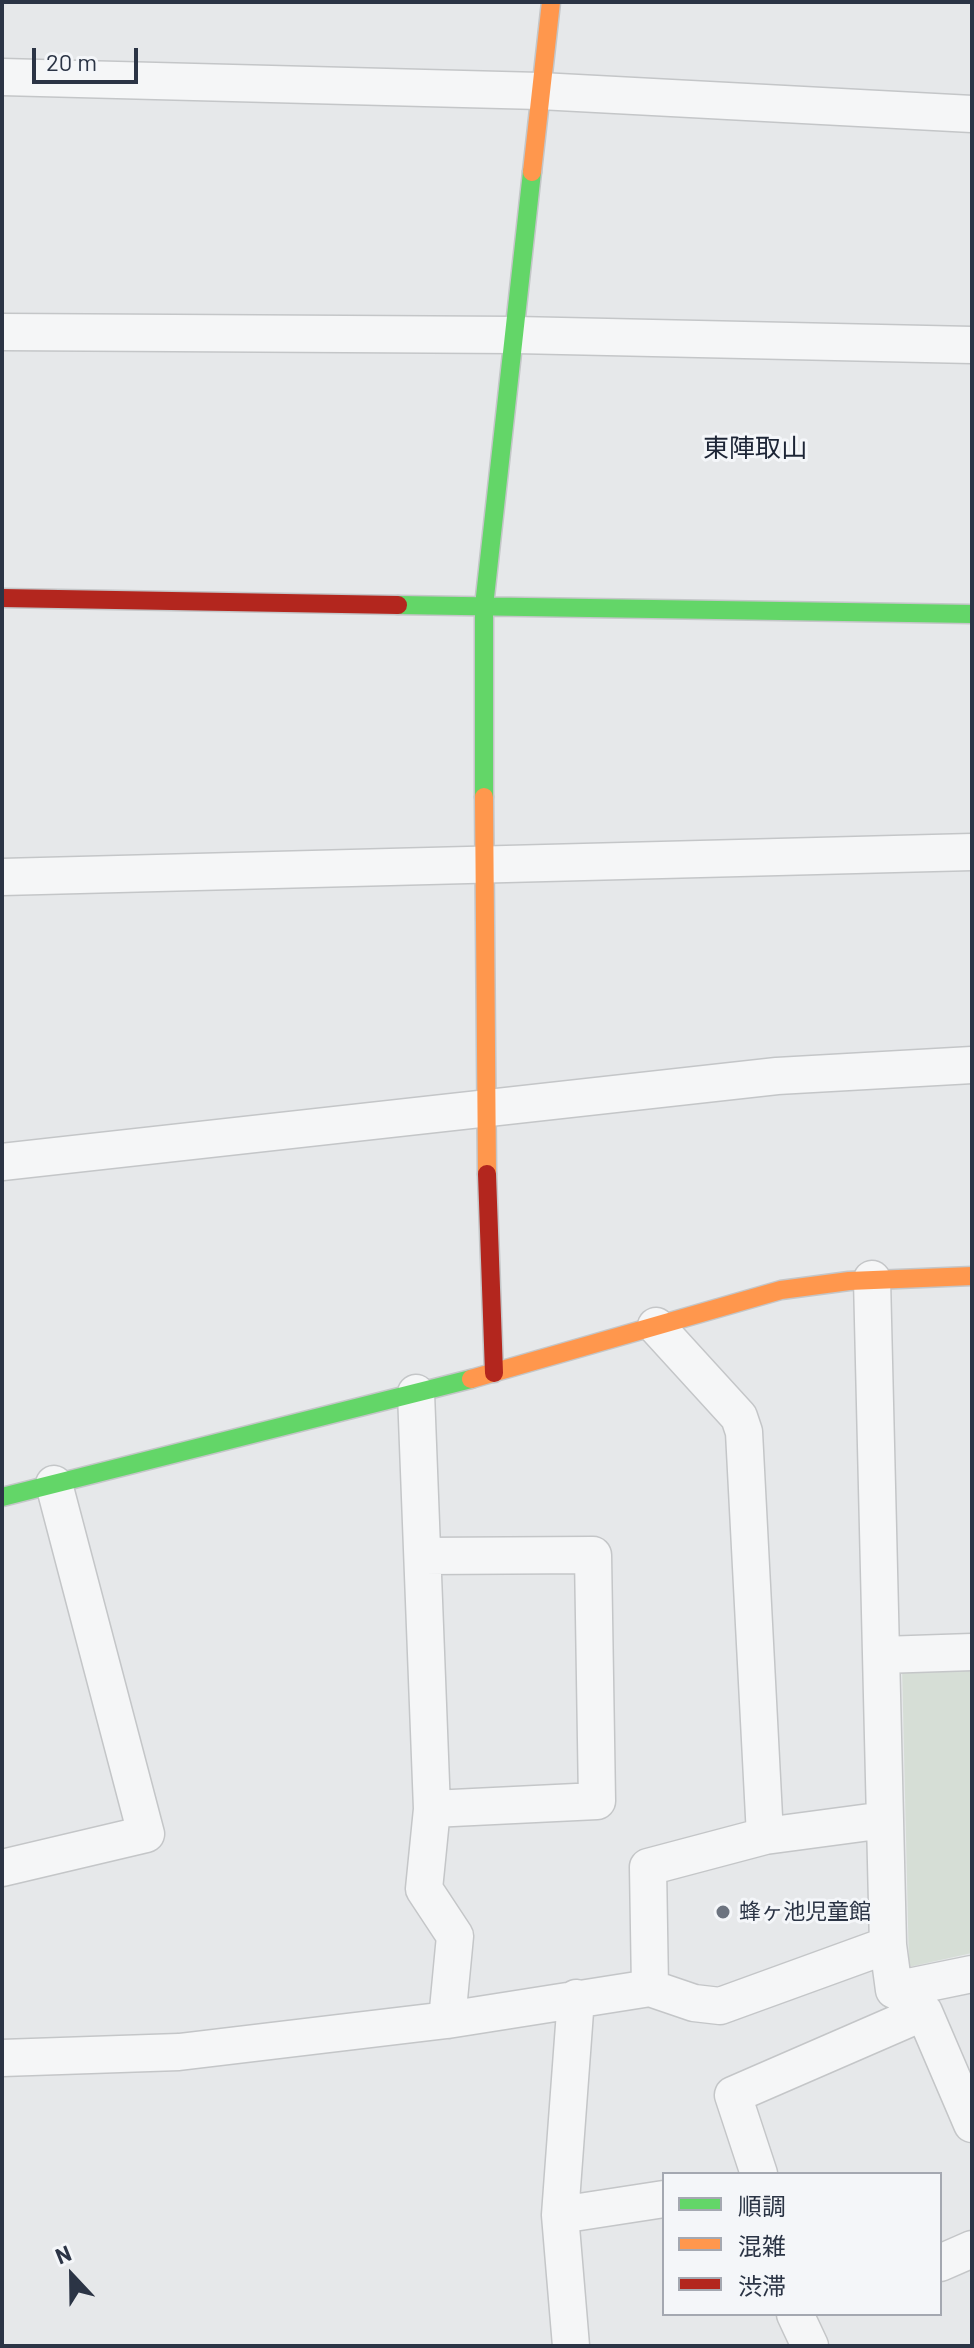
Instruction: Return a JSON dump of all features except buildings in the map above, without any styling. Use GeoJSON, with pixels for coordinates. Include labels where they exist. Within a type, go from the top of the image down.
{"type":"FeatureCollection","features":[{"type":"Feature","properties":{"kind":"street"},"geometry":{"type":"LineString","coordinates":[[494,1373],[485,1108],[484,606],[551,2]]}},
{"type":"Feature","properties":{"kind":"street"},"geometry":{"type":"LineString","coordinates":[[2,77],[540,91],[972,114]]}},
{"type":"Feature","properties":{"kind":"street"},"geometry":{"type":"LineString","coordinates":[[2,332],[516,335],[972,345]]}},
{"type":"Feature","properties":{"kind":"street"},"geometry":{"type":"LineString","coordinates":[[2,598],[972,614]]}},
{"type":"Feature","properties":{"kind":"street"},"geometry":{"type":"LineString","coordinates":[[2,877],[972,852]]}},
{"type":"Feature","properties":{"kind":"street"},"geometry":{"type":"LineString","coordinates":[[2,1162],[777,1076],[972,1065]]}},
{"type":"Feature","properties":{"kind":"street"},"geometry":{"type":"LineString","coordinates":[[2,1497],[494,1373],[781,1290],[872,1279],[972,1276]]}},
{"type":"Feature","properties":{"kind":"street"},"geometry":{"type":"LineString","coordinates":[[872,1279],[888,1945],[894,1990],[972,1974]]}},
{"type":"Feature","properties":{"kind":"street"},"geometry":{"type":"LineString","coordinates":[[656,1326],[739,1417],[744,1432],[765,1836]]}},
{"type":"Feature","properties":{"kind":"street"},"geometry":{"type":"LineString","coordinates":[[416,1393],[432,1809],[424,1889],[455,1936],[447,2020]]}},
{"type":"Feature","properties":{"kind":"street"},"geometry":{"type":"LineString","coordinates":[[2,1868],[146,1834],[54,1484]]}},
{"type":"Feature","properties":{"kind":"street"},"geometry":{"type":"LineString","coordinates":[[423,1556],[593,1555],[597,1801],[432,1809]]}},
{"type":"Feature","properties":{"kind":"street"},"geometry":{"type":"LineString","coordinates":[[882,1655],[972,1652]]}},
{"type":"Feature","properties":{"kind":"street"},"geometry":{"type":"LineString","coordinates":[[650,1988],[648,1867],[765,1836],[885,1820]]}},
{"type":"Feature","properties":{"kind":"street"},"geometry":{"type":"LineString","coordinates":[[2,2058],[179,2052],[447,2020],[650,1988],[694,2003],[720,2006],[888,1945]]}},
{"type":"Feature","properties":{"kind":"street"},"geometry":{"type":"LineString","coordinates":[[571,2346],[560,2215],[576,1998]]}},
{"type":"Feature","properties":{"kind":"street"},"geometry":{"type":"LineString","coordinates":[[758,2172],[733,2095],[924,2012],[972,2124]]}},
{"type":"Feature","properties":{"kind":"street"},"geometry":{"type":"LineString","coordinates":[[560,2215],[662,2199]]}},
{"type":"Feature","properties":{"kind":"street"},"geometry":{"type":"LineString","coordinates":[[942,2262],[972,2249]]}},
{"type":"Feature","properties":{"kind":"shaded area"},"geometry":{"type":"Polygon","coordinates":[[[972,1662],[972,1953],[909,1967],[902,1665],[972,1662]]]}},
{"type":"Feature","properties":{"kind":"traffic: fast"},"geometry":{"type":"LineString","coordinates":[[484,797],[484,606],[532,172]]}},
{"type":"Feature","properties":{"kind":"traffic: fast"},"geometry":{"type":"LineString","coordinates":[[398,605],[972,614]]}},
{"type":"Feature","properties":{"kind":"traffic: fast"},"geometry":{"type":"LineString","coordinates":[[2,1497],[471,1379]]}},
{"type":"Feature","properties":{"kind":"traffic: slow"},"geometry":{"type":"LineString","coordinates":[[532,172],[551,2]]}},
{"type":"Feature","properties":{"kind":"traffic: slow"},"geometry":{"type":"LineString","coordinates":[[484,797],[487,1174]]}},
{"type":"Feature","properties":{"kind":"traffic: slow"},"geometry":{"type":"LineString","coordinates":[[471,1379],[781,1290],[849,1281],[972,1276]]}},
{"type":"Feature","properties":{"kind":"traffic: jam"},"geometry":{"type":"LineString","coordinates":[[2,598],[398,605]]}},
{"type":"Feature","properties":{"kind":"traffic: jam"},"geometry":{"type":"LineString","coordinates":[[487,1174],[494,1373]]}},
{"type":"Feature","properties":{"kind":"place","name":"蜂ヶ池児童館"},"geometry":{"type":"Point","coordinates":[723,1912]}},
{"type":"Feature","properties":{"kind":"district","name":"東陣取山"},"geometry":{"type":"Point","coordinates":[755,448]}}]}
